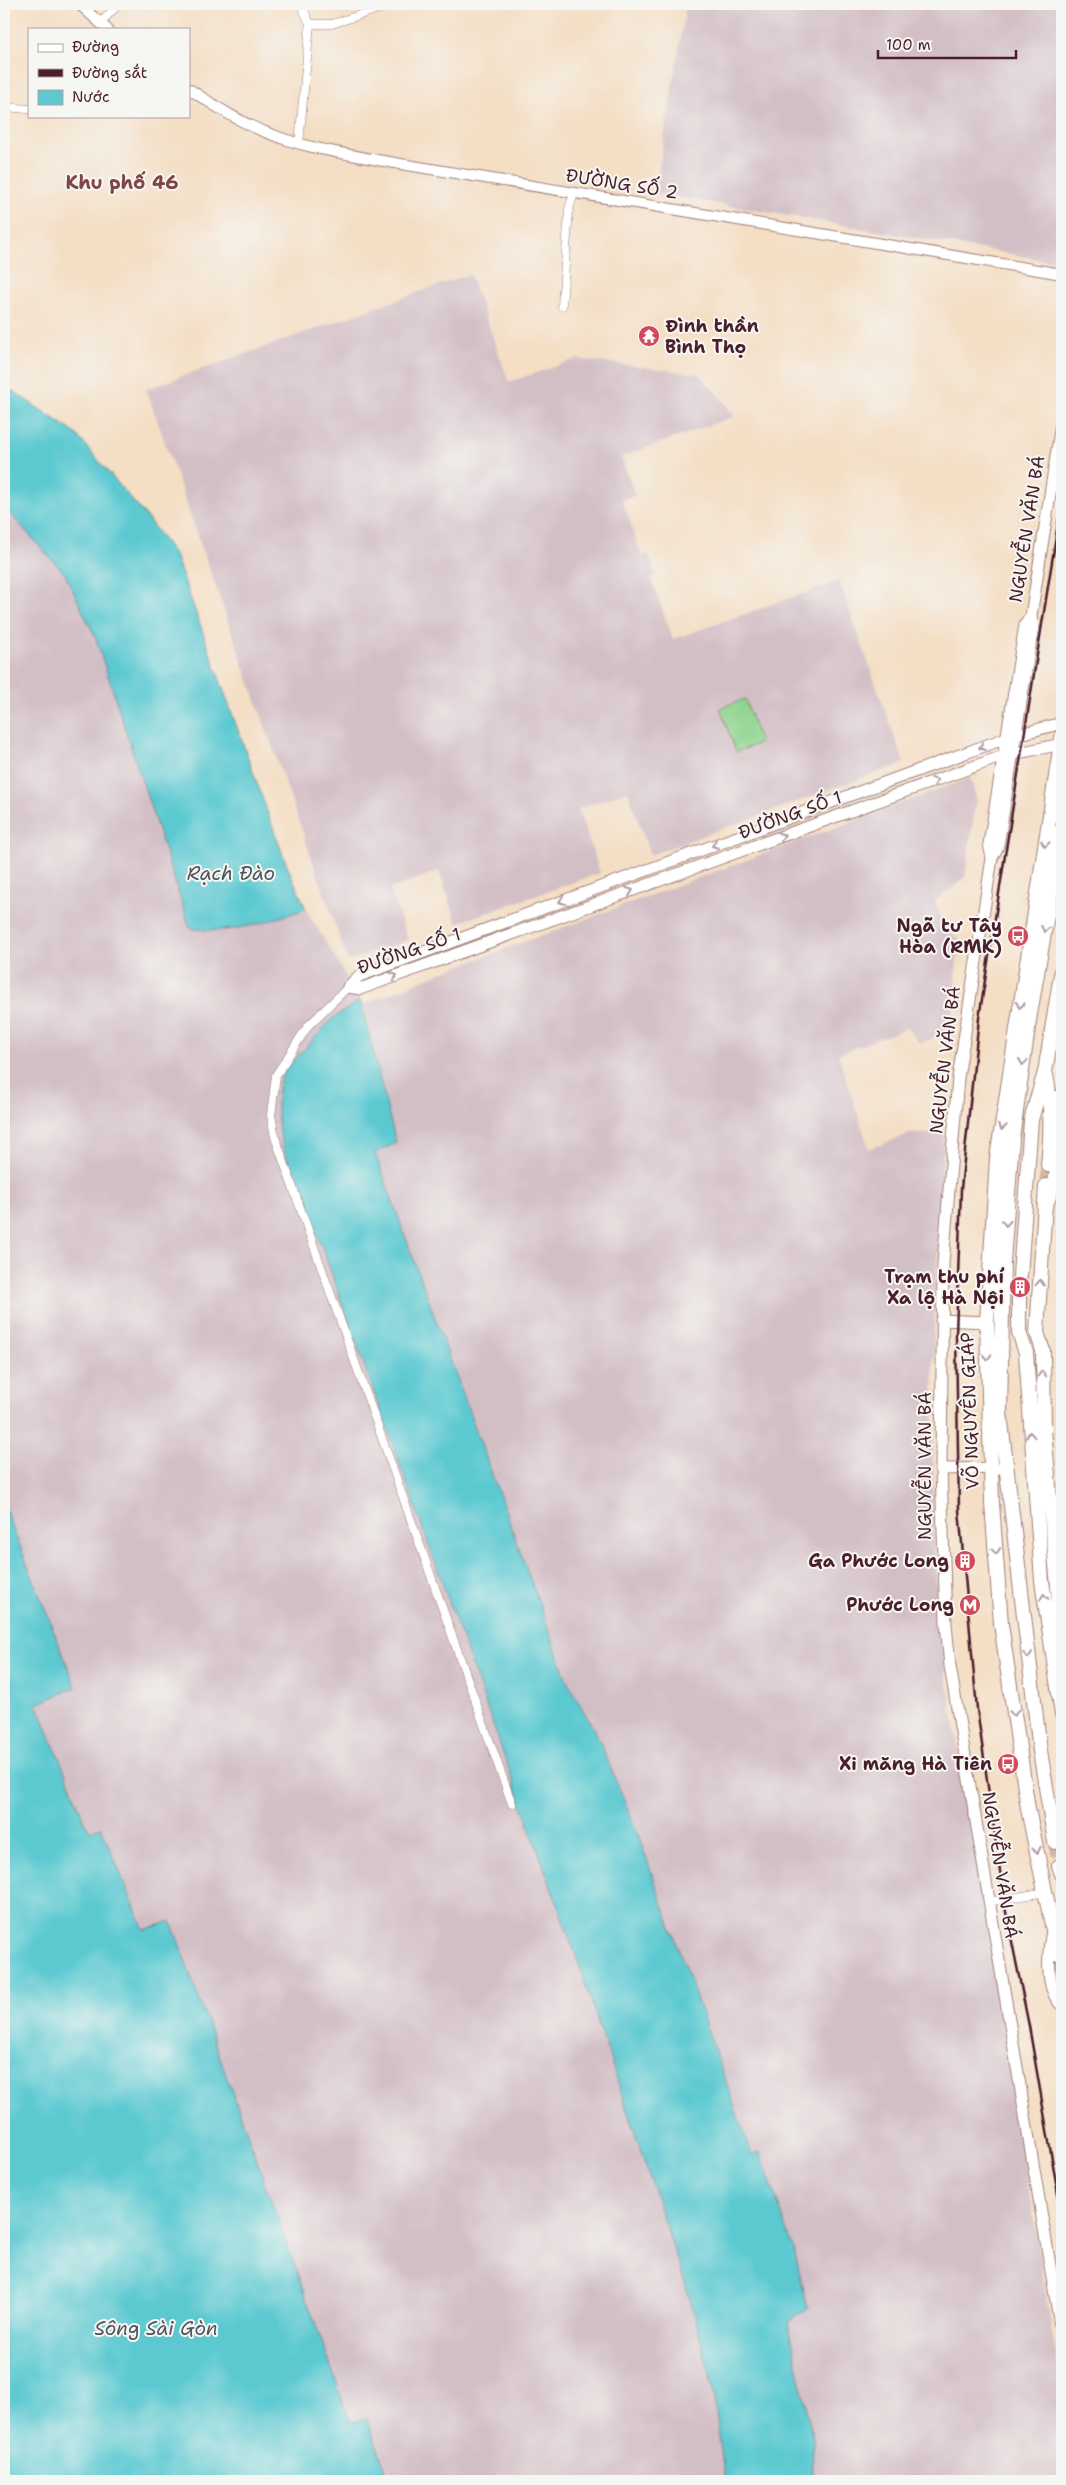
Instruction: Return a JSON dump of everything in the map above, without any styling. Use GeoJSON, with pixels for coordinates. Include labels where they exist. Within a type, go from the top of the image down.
{"type":"FeatureCollection","features":[{"type":"Feature","properties":{"kind":"highway","name":"VÕ NGUYÊN GIÁP"},"geometry":{"type":"LineString","coordinates":[[1058,1954],[1028,1809],[1001,1624],[990,1468],[987,1322],[997,1158],[1062,742]]}},
{"type":"Feature","properties":{"kind":"highway","name":"VÕ NGUYÊN GIÁP"},"geometry":{"type":"LineString","coordinates":[[1055,1842],[1040,1751],[1000,1413],[1003,1262],[1012,1139],[1030,1014],[1062,829]]}},
{"type":"Feature","properties":{"kind":"highway"},"geometry":{"type":"LineString","coordinates":[[1020,1276],[1031,1120],[1045,1072],[1062,969]]}},
{"type":"Feature","properties":{"kind":"highway"},"geometry":{"type":"LineString","coordinates":[[1045,1072],[1049,1089],[1051,1156]]}},
{"type":"Feature","properties":{"kind":"highway"},"geometry":{"type":"LineString","coordinates":[[1051,1156],[1062,1095]]}},
{"type":"Feature","properties":{"kind":"highway"},"geometry":{"type":"LineString","coordinates":[[1046,1186],[1037,1332],[1043,1351],[1044,1430],[1062,1632]]}},
{"type":"Feature","properties":{"kind":"highway"},"geometry":{"type":"LineString","coordinates":[[1019,1297],[1019,1332],[1026,1353],[1042,1581],[1062,1714]]}},
{"type":"Feature","properties":{"kind":"highway"},"geometry":{"type":"LineString","coordinates":[[1026,1353],[1037,1332]]}},
{"type":"Feature","properties":{"kind":"highway"},"geometry":{"type":"LineString","coordinates":[[988,1392],[1000,1413]]}},
{"type":"Feature","properties":{"kind":"highway"},"geometry":{"type":"LineString","coordinates":[[992,1503],[1006,1468]]}},
{"type":"Feature","properties":{"kind":"highway"},"geometry":{"type":"LineString","coordinates":[[1028,1809],[1040,1751]]}},
{"type":"Feature","properties":{"kind":"main road","name":"NGUYỄN VĂN BÁ"},"geometry":{"type":"LineString","coordinates":[[1062,418],[1031,616],[1033,627],[989,844],[992,858],[956,1093],[941,1320],[941,1469],[948,1649],[988,1902],[1062,2337]]}},
{"type":"Feature","properties":{"kind":"main road","name":"ĐƯỜNG SỐ 1"},"geometry":{"type":"LineString","coordinates":[[348,987],[359,976],[1011,736],[1062,723]]}},
{"type":"Feature","properties":{"kind":"main road","name":"ĐƯỜNG SỐ 1"},"geometry":{"type":"LineString","coordinates":[[348,987],[360,988],[1008,755],[1062,742]]}},
{"type":"Feature","properties":{"kind":"main road"},"geometry":{"type":"LineString","coordinates":[[1045,1209],[1053,1191],[1051,1156]]}},
{"type":"Feature","properties":{"kind":"main road"},"geometry":{"type":"LineString","coordinates":[[941,1320],[987,1322]]}},
{"type":"Feature","properties":{"kind":"main road"},"geometry":{"type":"LineString","coordinates":[[941,1469],[1006,1468]]}},
{"type":"Feature","properties":{"kind":"main road","name":"VÕ NGUYÊN GIÁP"},"geometry":{"type":"LineString","coordinates":[[1053,1927],[1047,1955],[1055,1998],[1062,2006]]}},
{"type":"Feature","properties":{"kind":"street"},"geometry":{"type":"LineString","coordinates":[[79,4],[104,26],[119,4]]}},
{"type":"Feature","properties":{"kind":"street"},"geometry":{"type":"LineString","coordinates":[[299,144],[310,24],[301,4]]}},
{"type":"Feature","properties":{"kind":"street"},"geometry":{"type":"LineString","coordinates":[[310,24],[332,24],[393,4]]}},
{"type":"Feature","properties":{"kind":"street","name":"ĐƯỜNG SỐ 2"},"geometry":{"type":"LineString","coordinates":[[190,89],[243,122],[299,144],[403,165],[1062,274]]}},
{"type":"Feature","properties":{"kind":"street"},"geometry":{"type":"LineString","coordinates":[[4,107],[28,109]]}},
{"type":"Feature","properties":{"kind":"street"},"geometry":{"type":"LineString","coordinates":[[562,306],[569,209],[574,193]]}},
{"type":"Feature","properties":{"kind":"street"},"geometry":{"type":"LineString","coordinates":[[348,987],[308,1026],[276,1075],[271,1115],[275,1137],[512,1804]]}},
{"type":"Feature","properties":{"kind":"street"},"geometry":{"type":"LineString","coordinates":[[988,1902],[1046,1892]]}},
{"type":"Feature","properties":{"kind":"shaded area"},"geometry":{"type":"Polygon","coordinates":[[[686,4],[1062,4],[1062,263],[655,193],[686,4]]]}},
{"type":"Feature","properties":{"kind":"shaded area"},"geometry":{"type":"Polygon","coordinates":[[[470,274],[509,382],[577,359],[700,374],[735,416],[621,457],[635,495],[622,500],[642,556],[648,554],[656,576],[651,578],[673,639],[839,581],[904,763],[650,855],[628,791],[578,809],[600,873],[457,923],[439,871],[390,889],[408,940],[348,961],[146,389],[470,274]]]}},
{"type":"Feature","properties":{"kind":"shaded area"},"geometry":{"type":"Polygon","coordinates":[[[4,507],[65,574],[96,639],[190,928],[240,929],[306,909],[360,1000],[332,1019],[284,1071],[277,1094],[279,1135],[322,1247],[577,1959],[691,2302],[712,2384],[725,2481],[372,2481],[370,2476],[386,2469],[366,2418],[351,2424],[171,1921],[144,1930],[102,1828],[89,1831],[37,1703],[76,1687],[4,1506],[4,507]]]}},
{"type":"Feature","properties":{"kind":"shaded area"},"geometry":{"type":"Polygon","coordinates":[[[970,778],[976,797],[965,878],[935,901],[946,931],[959,938],[951,1032],[919,1043],[907,1028],[838,1054],[869,1149],[909,1134],[944,1133],[934,1326],[933,1498],[937,1616],[1062,2393],[1062,2481],[813,2481],[812,2439],[809,2419],[788,2321],[808,2308],[794,2250],[760,2152],[753,2155],[637,1832],[598,1737],[568,1683],[375,1153],[396,1143],[362,1005],[445,971],[970,778]]]}},
{"type":"Feature","properties":{"kind":"green space"},"geometry":{"type":"Polygon","coordinates":[[[745,699],[760,743],[736,752],[720,708],[745,699]]]}},
{"type":"Feature","properties":{"kind":"water","name":"Rạch Đào"},"geometry":{"type":"Polygon","coordinates":[[[4,385],[75,433],[144,514],[175,555],[284,858],[306,909],[235,929],[206,930],[190,928],[96,639],[65,574],[4,507],[4,385]]]}},
{"type":"Feature","properties":{"kind":"water"},"geometry":{"type":"Polygon","coordinates":[[[360,1000],[396,1143],[375,1153],[568,1683],[598,1737],[637,1832],[752,2155],[760,2152],[794,2250],[808,2308],[788,2322],[809,2419],[812,2439],[813,2481],[725,2481],[712,2384],[691,2302],[577,1959],[322,1247],[287,1160],[280,1136],[277,1113],[278,1091],[284,1071],[332,1019],[360,1000]]]}},
{"type":"Feature","properties":{"kind":"water","name":"Sông Sài Gòn"},"geometry":{"type":"Polygon","coordinates":[[[4,1506],[76,1687],[37,1704],[89,1831],[101,1827],[144,1930],[171,1921],[351,2423],[366,2418],[386,2470],[370,2476],[372,2481],[4,2481],[4,1506]]]}},
{"type":"Feature","properties":{"kind":"tunnel"},"geometry":{"type":"LineString","coordinates":[[1046,1186],[1048,1165]]}},
{"type":"Feature","properties":{"kind":"tunnel"},"geometry":{"type":"LineString","coordinates":[[1019,1297],[1020,1276]]}},
{"type":"Feature","properties":{"kind":"tunnel"},"geometry":{"type":"LineString","coordinates":[[1055,1842],[1059,1866]]}},
{"type":"Feature","properties":{"kind":"tunnel"},"geometry":{"type":"LineString","coordinates":[[1058,1954],[1062,1974]]}},
{"type":"Feature","properties":{"kind":"railway"},"geometry":{"type":"LineString","coordinates":[[1062,499],[979,1018],[961,1189],[956,1335],[959,1510],[977,1709],[1005,1907],[1029,2026],[1062,2217]]}},
{"type":"Feature","properties":{"kind":"place","name":"Đình thần Bình Thọ"},"geometry":{"type":"Point","coordinates":[649,336]}},
{"type":"Feature","properties":{"kind":"place","name":"Ngã tư Tây Hòa (RMK)"},"geometry":{"type":"Point","coordinates":[1018,936]}},
{"type":"Feature","properties":{"kind":"place","name":"Trạm thu phí Xa lộ Hà Nội"},"geometry":{"type":"Point","coordinates":[1020,1287]}},
{"type":"Feature","properties":{"kind":"place","name":"Ga Phước Long"},"geometry":{"type":"Point","coordinates":[965,1561]}},
{"type":"Feature","properties":{"kind":"place","name":"Phước Long"},"geometry":{"type":"Point","coordinates":[970,1605]}},
{"type":"Feature","properties":{"kind":"place","name":"Xi măng Hà Tiên"},"geometry":{"type":"Point","coordinates":[1008,1764]}},
{"type":"Feature","properties":{"kind":"district","name":"Khu phố 46"},"geometry":{"type":"Point","coordinates":[122,182]}}]}
